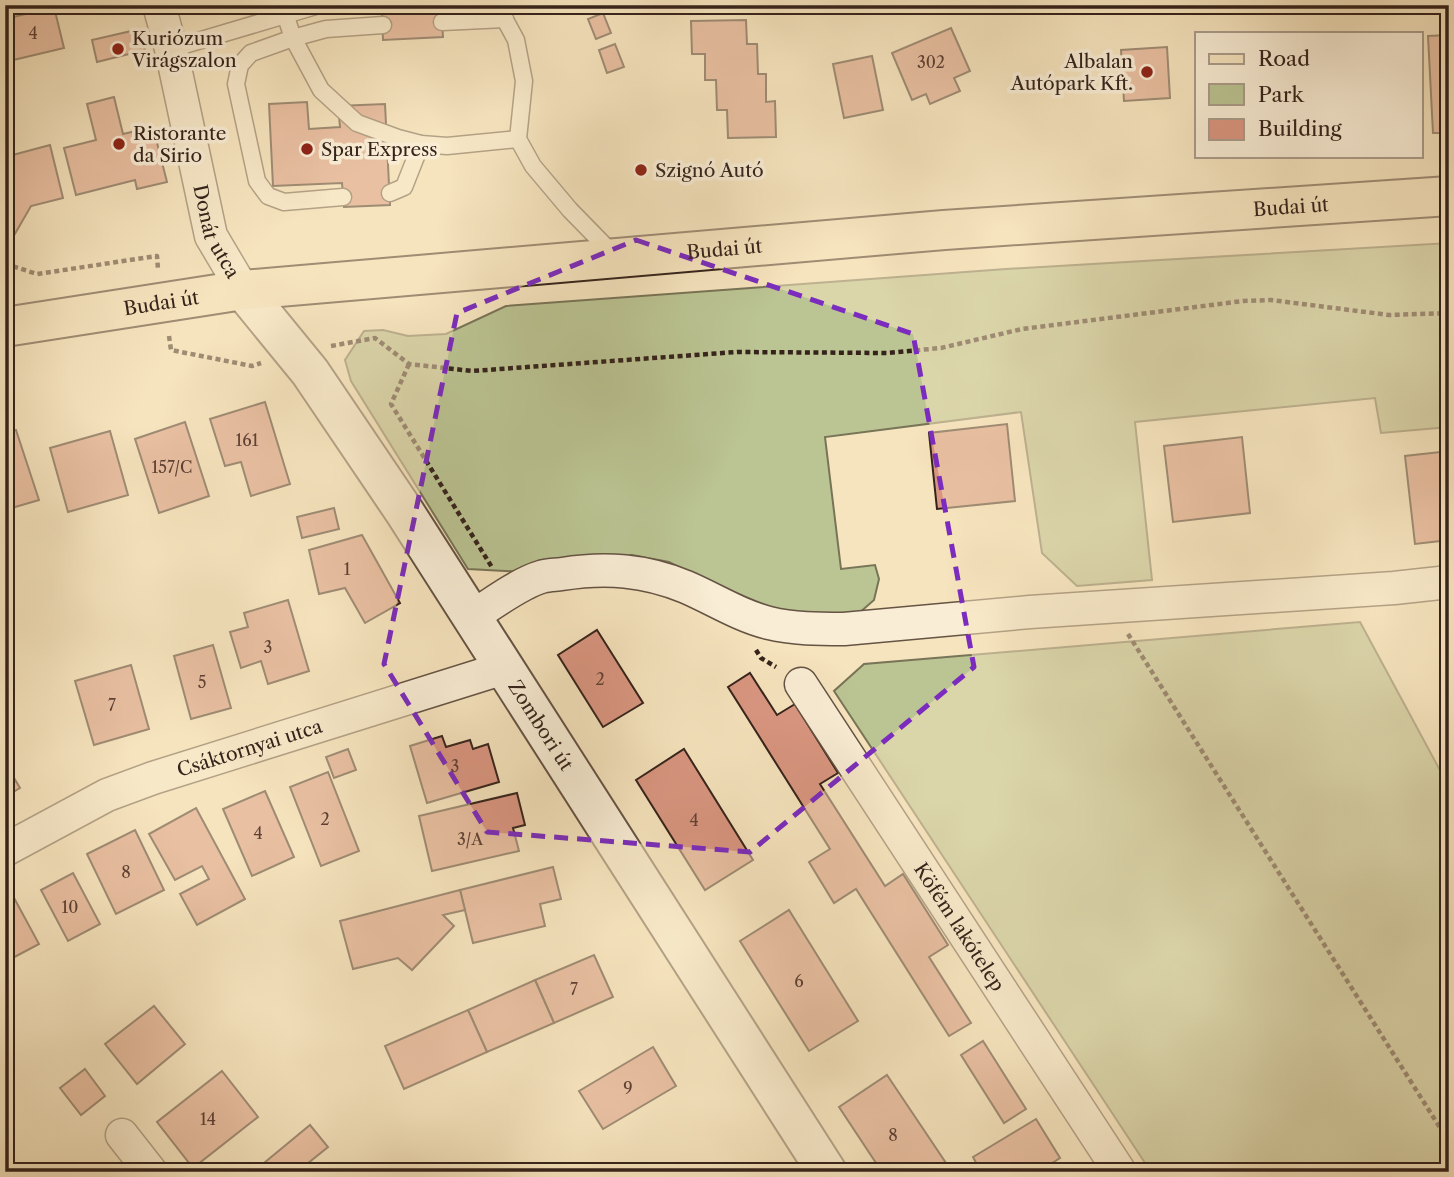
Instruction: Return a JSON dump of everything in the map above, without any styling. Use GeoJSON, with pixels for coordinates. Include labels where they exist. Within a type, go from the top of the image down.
{"type":"FeatureCollection","features":[{"type":"Feature","properties":{"kind":"main road","name":"Budai út"},"geometry":{"type":"LineString","coordinates":[[5,327],[243,290],[957,229],[1449,196]]}},
{"type":"Feature","properties":{"kind":"street","name":"Donát utca"},"geometry":{"type":"LineString","coordinates":[[159,5],[171,48],[211,236],[243,290]]}},
{"type":"Feature","properties":{"kind":"street","name":"Zombori út"},"geometry":{"type":"LineString","coordinates":[[243,290],[310,372],[404,511],[827,1172]]}},
{"type":"Feature","properties":{"kind":"street"},"geometry":{"type":"LineString","coordinates":[[472,617],[539,577],[586,570],[630,571],[662,578],[769,623],[814,629],[844,629],[1030,612],[1449,582]]}},
{"type":"Feature","properties":{"kind":"street","name":"Csáktornyai utca"},"geometry":{"type":"LineString","coordinates":[[5,850],[107,796],[153,778],[504,668]]}},
{"type":"Feature","properties":{"kind":"street","name":"Köfém lakótelep"},"geometry":{"type":"LineString","coordinates":[[801,684],[1120,1172]]}},
{"type":"Feature","properties":{"kind":"street"},"geometry":{"type":"LineString","coordinates":[[122,1135],[151,1172]]}},
{"type":"Feature","properties":{"kind":"lane"},"geometry":{"type":"LineString","coordinates":[[171,48],[319,5]]}},
{"type":"Feature","properties":{"kind":"lane"},"geometry":{"type":"LineString","coordinates":[[442,22],[501,12],[516,40],[524,81],[518,139],[533,166],[617,258]]}},
{"type":"Feature","properties":{"kind":"lane"},"geometry":{"type":"LineString","coordinates":[[285,14],[293,38],[321,90],[357,122],[421,144],[447,146],[518,139]]}},
{"type":"Feature","properties":{"kind":"lane"},"geometry":{"type":"LineString","coordinates":[[343,197],[284,202],[268,196],[257,181],[236,84],[240,65],[251,54],[293,38],[326,29],[383,25]]}},
{"type":"Feature","properties":{"kind":"lane"},"geometry":{"type":"LineString","coordinates":[[390,193],[404,187],[421,144]]}},
{"type":"Feature","properties":{"kind":"path"},"geometry":{"type":"LineString","coordinates":[[293,353],[375,338],[409,364],[472,370],[737,352],[887,353],[941,348],[1023,329],[1243,301],[1271,300],[1389,315],[1449,313]]}},
{"type":"Feature","properties":{"kind":"path"},"geometry":{"type":"LineString","coordinates":[[409,364],[391,404],[508,594]]}},
{"type":"Feature","properties":{"kind":"path"},"geometry":{"type":"LineString","coordinates":[[1111,607],[1449,1142]]}},
{"type":"Feature","properties":{"kind":"highlighted area"},"geometry":{"type":"Polygon","coordinates":[[[636,240],[913,334],[974,667],[750,852],[487,832],[384,664],[457,313],[636,240]]]}},
{"type":"Feature","properties":{"kind":"green space"},"geometry":{"type":"Polygon","coordinates":[[[1449,243],[1449,427],[1381,433],[1375,398],[1135,422],[1152,580],[1077,586],[1042,553],[1021,412],[825,437],[841,569],[875,565],[879,579],[874,600],[858,614],[796,619],[736,596],[669,562],[632,555],[525,572],[468,569],[351,381],[345,360],[364,331],[383,330],[408,336],[446,334],[506,306],[1006,269],[1449,243]]]}},
{"type":"Feature","properties":{"kind":"green space"},"geometry":{"type":"Polygon","coordinates":[[[1360,622],[1449,787],[1449,1172],[1151,1172],[834,691],[864,664],[1360,622]]]}},
{"type":"Feature","properties":{"kind":"building"},"geometry":{"type":"Polygon","coordinates":[[[54,7],[64,48],[5,62],[5,19],[54,7]]]}},
{"type":"Feature","properties":{"kind":"building"},"geometry":{"type":"Polygon","coordinates":[[[441,7],[443,37],[383,40],[382,11],[441,7]]]}},
{"type":"Feature","properties":{"kind":"building"},"geometry":{"type":"Polygon","coordinates":[[[603,13],[611,33],[596,39],[588,19],[603,13]]]}},
{"type":"Feature","properties":{"kind":"building"},"geometry":{"type":"Polygon","coordinates":[[[746,20],[747,44],[757,44],[758,74],[766,74],[766,102],[775,101],[776,137],[728,138],[727,110],[717,110],[716,80],[705,80],[705,54],[692,54],[691,21],[746,20]]]}},
{"type":"Feature","properties":{"kind":"building"},"geometry":{"type":"Polygon","coordinates":[[[951,28],[970,71],[954,78],[960,91],[930,104],[926,94],[912,100],[892,53],[951,28]]]}},
{"type":"Feature","properties":{"kind":"building"},"geometry":{"type":"Polygon","coordinates":[[[140,29],[145,50],[97,62],[92,40],[140,29]]]}},
{"type":"Feature","properties":{"kind":"building"},"geometry":{"type":"Polygon","coordinates":[[[1449,35],[1449,133],[1433,133],[1428,36],[1449,35]]]}},
{"type":"Feature","properties":{"kind":"building"},"geometry":{"type":"Polygon","coordinates":[[[615,44],[624,67],[607,73],[599,50],[615,44]]]}},
{"type":"Feature","properties":{"kind":"building"},"geometry":{"type":"Polygon","coordinates":[[[1167,47],[1170,98],[1124,101],[1121,50],[1167,47]]]}},
{"type":"Feature","properties":{"kind":"building"},"geometry":{"type":"Polygon","coordinates":[[[872,56],[883,110],[844,118],[833,64],[872,56]]]}},
{"type":"Feature","properties":{"kind":"building","name":"Ristorante da Sirio"},"geometry":{"type":"Polygon","coordinates":[[[114,97],[123,134],[153,127],[167,182],[137,189],[135,180],[76,195],[64,148],[96,140],[87,104],[114,97]]]}},
{"type":"Feature","properties":{"kind":"building"},"geometry":{"type":"Polygon","coordinates":[[[307,102],[309,129],[340,127],[338,106],[385,104],[390,205],[344,207],[342,183],[273,186],[269,104],[307,102]]]}},
{"type":"Feature","properties":{"kind":"building"},"geometry":{"type":"Polygon","coordinates":[[[50,145],[63,198],[31,206],[5,251],[5,157],[50,145]]]}},
{"type":"Feature","properties":{"kind":"building"},"geometry":{"type":"Polygon","coordinates":[[[265,402],[290,484],[251,496],[241,462],[225,466],[210,419],[265,402]]]}},
{"type":"Feature","properties":{"kind":"building"},"geometry":{"type":"Polygon","coordinates":[[[185,422],[209,496],[159,513],[135,439],[185,422]]]}},
{"type":"Feature","properties":{"kind":"building"},"geometry":{"type":"Polygon","coordinates":[[[1007,424],[1015,501],[937,509],[929,433],[1007,424]]]}},
{"type":"Feature","properties":{"kind":"building"},"geometry":{"type":"Polygon","coordinates":[[[16,430],[39,500],[5,510],[5,433],[16,430]]]}},
{"type":"Feature","properties":{"kind":"building"},"geometry":{"type":"Polygon","coordinates":[[[110,431],[128,495],[68,512],[50,448],[110,431]]]}},
{"type":"Feature","properties":{"kind":"building"},"geometry":{"type":"Polygon","coordinates":[[[1242,437],[1250,513],[1173,522],[1164,446],[1242,437]]]}},
{"type":"Feature","properties":{"kind":"building"},"geometry":{"type":"Polygon","coordinates":[[[1449,451],[1449,540],[1415,544],[1405,456],[1449,451]]]}},
{"type":"Feature","properties":{"kind":"building"},"geometry":{"type":"Polygon","coordinates":[[[334,508],[339,529],[302,538],[297,517],[334,508]]]}},
{"type":"Feature","properties":{"kind":"building"},"geometry":{"type":"Polygon","coordinates":[[[362,535],[400,603],[365,623],[345,588],[319,594],[309,550],[362,535]]]}},
{"type":"Feature","properties":{"kind":"building"},"geometry":{"type":"Polygon","coordinates":[[[288,600],[309,671],[268,684],[261,661],[241,668],[230,632],[248,627],[244,613],[288,600]]]}},
{"type":"Feature","properties":{"kind":"building"},"geometry":{"type":"Polygon","coordinates":[[[597,630],[643,703],[603,727],[558,655],[597,630]]]}},
{"type":"Feature","properties":{"kind":"building"},"geometry":{"type":"Polygon","coordinates":[[[213,645],[231,708],[191,719],[174,656],[213,645]]]}},
{"type":"Feature","properties":{"kind":"building"},"geometry":{"type":"Polygon","coordinates":[[[131,665],[149,729],[94,745],[75,681],[131,665]]]}},
{"type":"Feature","properties":{"kind":"building"},"geometry":{"type":"Polygon","coordinates":[[[750,673],[777,715],[795,704],[838,773],[820,784],[885,886],[903,874],[948,945],[929,957],[971,1023],[949,1036],[856,889],[834,903],[809,862],[830,849],[728,687],[750,673]]]}},
{"type":"Feature","properties":{"kind":"building"},"geometry":{"type":"Polygon","coordinates":[[[442,736],[446,747],[470,740],[473,749],[488,744],[499,782],[427,803],[410,746],[442,736]]]}},
{"type":"Feature","properties":{"kind":"building"},"geometry":{"type":"Polygon","coordinates":[[[348,749],[356,770],[334,778],[326,757],[348,749]]]}},
{"type":"Feature","properties":{"kind":"building"},"geometry":{"type":"Polygon","coordinates":[[[684,749],[753,860],[705,890],[636,780],[684,749]]]}},
{"type":"Feature","properties":{"kind":"building"},"geometry":{"type":"Polygon","coordinates":[[[5,763],[20,788],[5,797],[5,763]]]}},
{"type":"Feature","properties":{"kind":"building"},"geometry":{"type":"Polygon","coordinates":[[[328,772],[359,851],[321,866],[290,787],[328,772]]]}},
{"type":"Feature","properties":{"kind":"building"},"geometry":{"type":"Polygon","coordinates":[[[265,791],[294,857],[252,876],[223,809],[265,791]]]}},
{"type":"Feature","properties":{"kind":"building"},"geometry":{"type":"Polygon","coordinates":[[[517,793],[525,825],[513,828],[519,851],[432,871],[419,816],[517,793]]]}},
{"type":"Feature","properties":{"kind":"building"},"geometry":{"type":"Polygon","coordinates":[[[196,808],[245,899],[197,925],[180,894],[209,879],[202,866],[175,880],[149,834],[196,808]]]}},
{"type":"Feature","properties":{"kind":"building"},"geometry":{"type":"Polygon","coordinates":[[[135,830],[164,890],[116,914],[87,854],[135,830]]]}},
{"type":"Feature","properties":{"kind":"building"},"geometry":{"type":"Polygon","coordinates":[[[553,867],[561,899],[540,904],[545,926],[473,943],[460,890],[553,867]]]}},
{"type":"Feature","properties":{"kind":"building"},"geometry":{"type":"Polygon","coordinates":[[[73,873],[100,924],[68,941],[41,890],[73,873]]]}},
{"type":"Feature","properties":{"kind":"building"},"geometry":{"type":"Polygon","coordinates":[[[460,890],[465,910],[443,915],[454,926],[412,970],[398,958],[353,969],[340,921],[460,890]]]}},
{"type":"Feature","properties":{"kind":"building"},"geometry":{"type":"Polygon","coordinates":[[[13,896],[39,944],[5,962],[5,900],[13,896]]]}},
{"type":"Feature","properties":{"kind":"building"},"geometry":{"type":"Polygon","coordinates":[[[789,910],[858,1021],[809,1051],[740,941],[789,910]]]}},
{"type":"Feature","properties":{"kind":"building"},"geometry":{"type":"Polygon","coordinates":[[[594,955],[613,997],[554,1023],[535,980],[594,955]]]}},
{"type":"Feature","properties":{"kind":"building"},"geometry":{"type":"Polygon","coordinates":[[[535,980],[554,1023],[487,1052],[468,1010],[535,980]]]}},
{"type":"Feature","properties":{"kind":"building"},"geometry":{"type":"Polygon","coordinates":[[[154,1006],[185,1044],[137,1084],[105,1044],[154,1006]]]}},
{"type":"Feature","properties":{"kind":"building"},"geometry":{"type":"Polygon","coordinates":[[[468,1010],[487,1052],[404,1089],[385,1046],[468,1010]]]}},
{"type":"Feature","properties":{"kind":"building"},"geometry":{"type":"Polygon","coordinates":[[[983,1041],[1026,1109],[1004,1123],[961,1055],[983,1041]]]}},
{"type":"Feature","properties":{"kind":"building"},"geometry":{"type":"Polygon","coordinates":[[[653,1047],[676,1086],[603,1129],[579,1091],[653,1047]]]}},
{"type":"Feature","properties":{"kind":"building"},"geometry":{"type":"Polygon","coordinates":[[[85,1069],[105,1096],[81,1115],[60,1088],[85,1069]]]}},
{"type":"Feature","properties":{"kind":"building"},"geometry":{"type":"Polygon","coordinates":[[[222,1071],[258,1117],[193,1168],[157,1122],[222,1071]]]}},
{"type":"Feature","properties":{"kind":"building"},"geometry":{"type":"Polygon","coordinates":[[[887,1075],[946,1163],[933,1172],[882,1172],[839,1107],[887,1075]]]}},
{"type":"Feature","properties":{"kind":"building"},"geometry":{"type":"Polygon","coordinates":[[[1036,1119],[1060,1158],[1038,1172],[981,1172],[973,1157],[1036,1119]]]}},
{"type":"Feature","properties":{"kind":"building"},"geometry":{"type":"Polygon","coordinates":[[[310,1125],[328,1147],[297,1172],[253,1172],[310,1125]]]}},
{"type":"Feature","properties":{"kind":"place","name":"Kuriózum Virágszalon"},"geometry":{"type":"Point","coordinates":[118,49]}},
{"type":"Feature","properties":{"kind":"place","name":"Albalan Autópark Kft."},"geometry":{"type":"Point","coordinates":[1147,72]}},
{"type":"Feature","properties":{"kind":"place","name":"Ristorante da Sirio"},"geometry":{"type":"Point","coordinates":[119,144]}},
{"type":"Feature","properties":{"kind":"place","name":"Spar Express"},"geometry":{"type":"Point","coordinates":[307,149]}},
{"type":"Feature","properties":{"kind":"place","name":"Szignó Autó"},"geometry":{"type":"Point","coordinates":[641,170]}}]}
